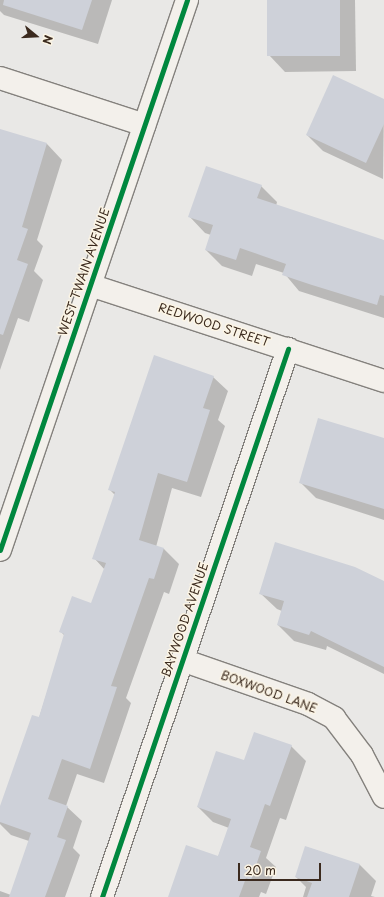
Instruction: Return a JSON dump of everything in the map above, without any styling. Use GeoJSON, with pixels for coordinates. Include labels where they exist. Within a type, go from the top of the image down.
{"type":"FeatureCollection","features":[{"type":"Feature","properties":{"kind":"street","name":"WEST TWAIN AVENUE"},"geometry":{"type":"LineString","coordinates":[[0,550],[187,0]]}},
{"type":"Feature","properties":{"kind":"street"},"geometry":{"type":"LineString","coordinates":[[0,78],[144,125]]}},
{"type":"Feature","properties":{"kind":"street","name":"REDWOOD STREET"},"geometry":{"type":"LineString","coordinates":[[90,284],[384,381]]}},
{"type":"Feature","properties":{"kind":"street","name":"BAYWOOD AVENUE"},"geometry":{"type":"LineString","coordinates":[[102,897],[288,349]]}},
{"type":"Feature","properties":{"kind":"street","name":"BOXWOOD LANE"},"geometry":{"type":"LineString","coordinates":[[182,660],[308,704],[334,718],[362,755],[384,798]]}},
{"type":"Feature","properties":{"kind":"building"},"geometry":{"type":"Polygon","coordinates":[[[4,0],[92,0],[82,30],[3,5],[4,0]]]}},
{"type":"Feature","properties":{"kind":"building"},"geometry":{"type":"Polygon","coordinates":[[[267,0],[340,0],[340,56],[267,56],[267,0]]]}},
{"type":"Feature","properties":{"kind":"building"},"geometry":{"type":"Polygon","coordinates":[[[333,75],[384,99],[384,124],[366,163],[306,135],[333,75]]]}},
{"type":"Feature","properties":{"kind":"building"},"geometry":{"type":"Polygon","coordinates":[[[0,129],[47,143],[22,227],[28,229],[17,260],[28,264],[3,335],[0,334],[0,129]]]}},
{"type":"Feature","properties":{"kind":"building"},"geometry":{"type":"Polygon","coordinates":[[[206,166],[262,185],[257,198],[384,240],[384,296],[380,295],[377,305],[282,275],[286,264],[240,248],[236,260],[205,250],[213,225],[188,217],[206,166]]]}},
{"type":"Feature","properties":{"kind":"building"},"geometry":{"type":"Polygon","coordinates":[[[154,355],[214,376],[203,408],[210,410],[187,482],[158,473],[139,540],[164,548],[154,579],[149,578],[111,686],[117,687],[90,769],[62,759],[48,799],[68,806],[57,837],[66,840],[45,897],[9,897],[31,833],[0,822],[0,806],[32,715],[39,717],[64,634],[59,632],[72,596],[91,603],[106,563],[92,559],[115,492],[108,490],[154,355]]]}},
{"type":"Feature","properties":{"kind":"building"},"geometry":{"type":"Polygon","coordinates":[[[318,418],[384,438],[384,509],[299,483],[318,418]]]}},
{"type":"Feature","properties":{"kind":"building"},"geometry":{"type":"Polygon","coordinates":[[[275,542],[355,567],[384,581],[384,667],[311,631],[309,635],[277,625],[284,601],[259,594],[275,542]]]}},
{"type":"Feature","properties":{"kind":"building"},"geometry":{"type":"Polygon","coordinates":[[[254,732],[292,745],[270,806],[265,804],[250,847],[261,851],[251,880],[246,878],[239,897],[168,897],[186,845],[218,856],[231,819],[197,807],[216,751],[244,760],[254,732]]]}},
{"type":"Feature","properties":{"kind":"building"},"geometry":{"type":"Polygon","coordinates":[[[305,846],[360,864],[349,897],[307,897],[312,883],[295,877],[305,846]]]}},
{"type":"Feature","properties":{"kind":"cycle path"},"geometry":{"type":"LineString","coordinates":[[0,550],[187,0]]}},
{"type":"Feature","properties":{"kind":"cycle path"},"geometry":{"type":"LineString","coordinates":[[102,897],[288,349]]}}]}
